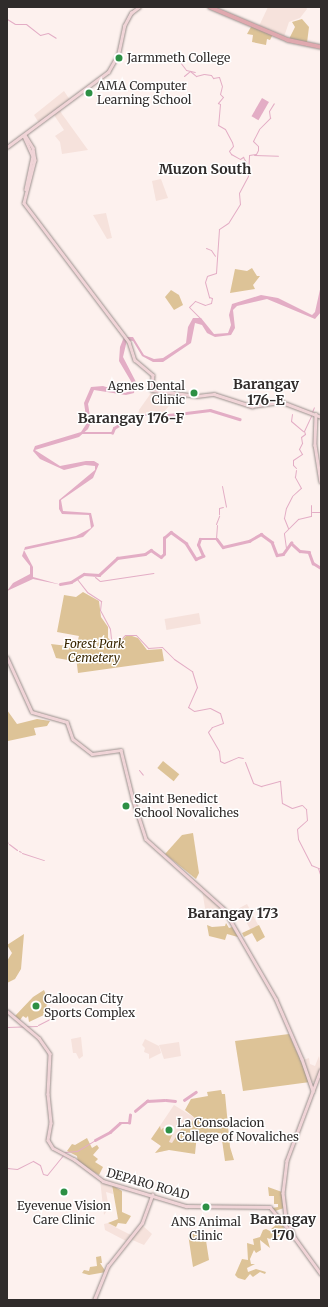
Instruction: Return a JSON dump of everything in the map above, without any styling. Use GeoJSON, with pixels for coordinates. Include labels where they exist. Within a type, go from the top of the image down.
{"type":"FeatureCollection","features":[{"type":"Feature","properties":{"kind":"main road"},"geometry":{"type":"LineString","coordinates":[[7,147],[24,136],[108,72],[118,55],[126,23],[139,7]]}},
{"type":"Feature","properties":{"kind":"main road"},"geometry":{"type":"LineString","coordinates":[[210,7],[288,40],[321,47]]}},
{"type":"Feature","properties":{"kind":"main road"},"geometry":{"type":"LineString","coordinates":[[24,136],[35,156],[27,200],[24,203],[123,337],[128,341],[135,360],[153,375],[152,390],[197,396],[214,394],[252,406],[282,402],[321,417]]}},
{"type":"Feature","properties":{"kind":"main road"},"geometry":{"type":"LineString","coordinates":[[316,414],[315,445],[321,482]]}},
{"type":"Feature","properties":{"kind":"main road"},"geometry":{"type":"LineString","coordinates":[[7,657],[32,712],[67,722],[72,739],[91,753],[121,750],[133,798],[146,839],[224,909],[275,998],[313,1091]]}},
{"type":"Feature","properties":{"kind":"main road","name":"DEPARO ROAD"},"geometry":{"type":"LineString","coordinates":[[7,1011],[27,1028],[50,1054],[48,1094],[51,1124],[48,1142],[101,1180],[189,1206],[270,1207],[289,1229]]}},
{"type":"Feature","properties":{"kind":"main road"},"geometry":{"type":"LineString","coordinates":[[321,1070],[284,1173],[283,1199],[289,1229],[321,1274]]}},
{"type":"Feature","properties":{"kind":"main road"},"geometry":{"type":"LineString","coordinates":[[311,1084],[316,1084]]}},
{"type":"Feature","properties":{"kind":"main road"},"geometry":{"type":"LineString","coordinates":[[94,1300],[108,1266],[142,1223],[152,1195]]}},
{"type":"Feature","properties":{"kind":"shaded area"},"geometry":{"type":"Polygon","coordinates":[[[268,7],[306,7],[307,9],[300,18],[289,22],[284,37],[259,26],[268,7]]]}},
{"type":"Feature","properties":{"kind":"shaded area"},"geometry":{"type":"Polygon","coordinates":[[[64,91],[70,100],[39,123],[34,115],[64,91]]]}},
{"type":"Feature","properties":{"kind":"shaded area"},"geometry":{"type":"Polygon","coordinates":[[[262,98],[269,102],[258,120],[252,116],[262,98]]]}},
{"type":"Feature","properties":{"kind":"shaded area"},"geometry":{"type":"Polygon","coordinates":[[[60,110],[88,150],[62,154],[60,142],[55,136],[64,130],[54,115],[60,110]]]}},
{"type":"Feature","properties":{"kind":"shaded area"},"geometry":{"type":"Polygon","coordinates":[[[161,179],[168,198],[156,201],[152,181],[161,179]]]}},
{"type":"Feature","properties":{"kind":"shaded area"},"geometry":{"type":"Polygon","coordinates":[[[106,213],[112,238],[107,239],[93,215],[106,213]]]}},
{"type":"Feature","properties":{"kind":"shaded area"},"geometry":{"type":"Polygon","coordinates":[[[321,285],[321,312],[315,319],[267,299],[237,306],[233,310],[235,328],[231,335],[215,337],[207,333],[202,325],[195,323],[191,343],[163,362],[153,362],[142,356],[133,341],[127,340],[123,357],[136,382],[134,393],[126,395],[94,390],[88,404],[91,422],[88,429],[79,437],[35,450],[60,466],[86,461],[94,461],[99,464],[93,478],[61,500],[63,511],[91,513],[94,526],[83,537],[24,550],[25,547],[76,536],[91,528],[89,515],[62,514],[59,509],[59,500],[95,470],[95,466],[85,465],[64,470],[40,459],[33,451],[35,446],[81,432],[87,423],[84,403],[91,387],[103,386],[125,393],[130,391],[132,383],[119,361],[120,347],[124,337],[133,337],[144,355],[154,359],[163,358],[186,343],[188,327],[193,318],[201,318],[214,334],[228,333],[231,325],[229,315],[232,304],[261,295],[278,298],[312,315],[315,312],[321,285]]]}},
{"type":"Feature","properties":{"kind":"shaded area"},"geometry":{"type":"Polygon","coordinates":[[[151,393],[173,394],[174,400],[163,413],[138,415],[139,410],[151,393]]]}},
{"type":"Feature","properties":{"kind":"shaded area"},"geometry":{"type":"Polygon","coordinates":[[[24,550],[33,567],[33,577],[62,585],[33,579],[7,591],[13,583],[30,574],[30,566],[22,556],[24,550]]]}},
{"type":"Feature","properties":{"kind":"shaded area"},"geometry":{"type":"Polygon","coordinates":[[[199,613],[201,624],[166,630],[165,619],[199,613]]]}},
{"type":"Feature","properties":{"kind":"shaded area"},"geometry":{"type":"Polygon","coordinates":[[[202,890],[224,910],[206,914],[202,890]]]}},
{"type":"Feature","properties":{"kind":"shaded area"},"geometry":{"type":"Polygon","coordinates":[[[247,904],[258,925],[250,929],[239,908],[247,904]]]}},
{"type":"Feature","properties":{"kind":"shaded area"},"geometry":{"type":"Polygon","coordinates":[[[81,1037],[83,1056],[79,1059],[76,1053],[73,1053],[71,1039],[81,1037]]]}},
{"type":"Feature","properties":{"kind":"shaded area"},"geometry":{"type":"Polygon","coordinates":[[[145,1039],[159,1046],[161,1053],[149,1059],[149,1054],[144,1052],[145,1048],[142,1045],[145,1039]]]}},
{"type":"Feature","properties":{"kind":"shaded area"},"geometry":{"type":"Polygon","coordinates":[[[179,1042],[181,1056],[164,1059],[159,1045],[179,1042]]]}},
{"type":"Feature","properties":{"kind":"shaded area"},"geometry":{"type":"Polygon","coordinates":[[[319,1056],[321,1067],[315,1082],[312,1082],[303,1060],[309,1058],[310,1064],[315,1066],[319,1056]]]}},
{"type":"Feature","properties":{"kind":"shaded area","name":"La Consolacion College of Novaliches"},"geometry":{"type":"Polygon","coordinates":[[[174,1105],[195,1118],[189,1126],[185,1123],[168,1150],[155,1153],[161,1146],[151,1139],[174,1105]]]}},
{"type":"Feature","properties":{"kind":"shaded area"},"geometry":{"type":"Polygon","coordinates":[[[100,1180],[112,1185],[113,1194],[106,1192],[109,1208],[104,1215],[100,1180]]]}},
{"type":"Feature","properties":{"kind":"shaded area"},"geometry":{"type":"Polygon","coordinates":[[[108,1223],[131,1235],[126,1241],[105,1230],[104,1224],[108,1223]]]}},
{"type":"Feature","properties":{"kind":"shaded area"},"geometry":{"type":"Polygon","coordinates":[[[142,1225],[152,1234],[144,1245],[130,1239],[142,1225]]]}},
{"type":"Feature","properties":{"kind":"green space"},"geometry":{"type":"Polygon","coordinates":[[[302,19],[309,27],[307,43],[289,39],[295,27],[292,22],[302,19]]]}},
{"type":"Feature","properties":{"kind":"green space"},"geometry":{"type":"Polygon","coordinates":[[[252,25],[273,34],[270,40],[267,39],[266,45],[252,42],[253,35],[247,34],[252,25]]]}},
{"type":"Feature","properties":{"kind":"green space"},"geometry":{"type":"Polygon","coordinates":[[[252,268],[257,276],[260,276],[253,285],[255,289],[230,293],[235,269],[247,271],[252,268]]]}},
{"type":"Feature","properties":{"kind":"green space"},"geometry":{"type":"Polygon","coordinates":[[[171,290],[179,295],[183,305],[174,310],[165,297],[171,290]]]}},
{"type":"Feature","properties":{"kind":"green space","name":"Forest Park Cemetery"},"geometry":{"type":"Polygon","coordinates":[[[83,592],[99,601],[101,617],[108,627],[108,638],[114,643],[119,643],[126,636],[138,638],[147,650],[162,649],[164,661],[78,673],[76,657],[68,660],[56,658],[51,644],[76,647],[79,636],[57,632],[64,595],[76,597],[83,592]]]}},
{"type":"Feature","properties":{"kind":"green space"},"geometry":{"type":"Polygon","coordinates":[[[7,710],[17,724],[37,719],[50,721],[47,726],[34,728],[36,735],[8,741],[7,710]]]}},
{"type":"Feature","properties":{"kind":"green space"},"geometry":{"type":"Polygon","coordinates":[[[163,761],[179,774],[174,781],[157,768],[163,761]]]}},
{"type":"Feature","properties":{"kind":"green space"},"geometry":{"type":"Polygon","coordinates":[[[193,833],[199,873],[196,879],[165,854],[182,835],[193,833]]]}},
{"type":"Feature","properties":{"kind":"green space"},"geometry":{"type":"Polygon","coordinates":[[[226,923],[229,928],[232,927],[238,937],[227,934],[225,940],[209,936],[207,925],[212,927],[225,926],[226,923]]]}},
{"type":"Feature","properties":{"kind":"green space"},"geometry":{"type":"Polygon","coordinates":[[[259,925],[265,937],[257,942],[252,933],[244,937],[242,933],[259,925]]]}},
{"type":"Feature","properties":{"kind":"green space"},"geometry":{"type":"Polygon","coordinates":[[[24,934],[21,969],[15,979],[7,983],[7,961],[12,953],[7,945],[24,934]]]}},
{"type":"Feature","properties":{"kind":"green space","name":"Caloocan City Sports Complex"},"geometry":{"type":"Polygon","coordinates":[[[44,990],[47,997],[46,1014],[29,1022],[28,1016],[26,1018],[23,1016],[20,1020],[15,1016],[33,997],[44,990]]]}},
{"type":"Feature","properties":{"kind":"green space"},"geometry":{"type":"Polygon","coordinates":[[[289,1034],[310,1082],[243,1091],[235,1041],[289,1034]]]}},
{"type":"Feature","properties":{"kind":"green space"},"geometry":{"type":"Polygon","coordinates":[[[221,1090],[222,1094],[225,1094],[230,1147],[234,1160],[225,1161],[221,1133],[197,1134],[195,1154],[169,1150],[155,1153],[161,1146],[151,1139],[160,1126],[161,1130],[163,1128],[173,1133],[169,1142],[172,1143],[185,1123],[189,1126],[195,1118],[185,1110],[191,1099],[208,1096],[207,1092],[221,1090]]]}},
{"type":"Feature","properties":{"kind":"green space"},"geometry":{"type":"Polygon","coordinates":[[[87,1138],[92,1148],[97,1145],[99,1148],[93,1155],[98,1159],[95,1162],[103,1167],[99,1175],[78,1163],[77,1156],[67,1151],[72,1144],[75,1145],[87,1138]]]}},
{"type":"Feature","properties":{"kind":"green space"},"geometry":{"type":"Polygon","coordinates":[[[112,1185],[122,1191],[122,1212],[131,1216],[126,1224],[118,1223],[116,1227],[108,1223],[118,1219],[112,1185]]]}},
{"type":"Feature","properties":{"kind":"green space"},"geometry":{"type":"Polygon","coordinates":[[[268,1187],[282,1192],[284,1208],[275,1211],[272,1208],[278,1207],[278,1204],[274,1204],[274,1196],[269,1196],[268,1187]]]}},
{"type":"Feature","properties":{"kind":"green space"},"geometry":{"type":"Polygon","coordinates":[[[276,1225],[283,1225],[285,1232],[274,1240],[267,1238],[270,1248],[260,1240],[261,1250],[256,1253],[254,1250],[250,1259],[251,1264],[255,1264],[247,1268],[248,1272],[256,1269],[266,1272],[265,1274],[260,1272],[253,1277],[250,1274],[245,1280],[238,1278],[235,1275],[242,1259],[248,1260],[247,1243],[254,1245],[253,1239],[260,1237],[263,1230],[266,1229],[272,1232],[271,1229],[276,1225]]]}},
{"type":"Feature","properties":{"kind":"green space"},"geometry":{"type":"Polygon","coordinates":[[[188,1234],[205,1234],[209,1260],[193,1267],[188,1234]]]}},
{"type":"Feature","properties":{"kind":"green space"},"geometry":{"type":"Polygon","coordinates":[[[101,1256],[102,1263],[100,1263],[106,1272],[89,1275],[82,1273],[84,1270],[89,1271],[90,1267],[97,1266],[96,1257],[101,1256]]]}},
{"type":"Feature","properties":{"kind":"waterway"},"geometry":{"type":"LineString","coordinates":[[7,19],[15,24],[26,24],[40,35],[48,33],[56,38]]}},
{"type":"Feature","properties":{"kind":"waterway"},"geometry":{"type":"LineString","coordinates":[[174,54],[186,70],[195,72]]}},
{"type":"Feature","properties":{"kind":"waterway"},"geometry":{"type":"LineString","coordinates":[[184,76],[190,71],[196,76],[204,74],[211,75],[213,78],[219,77],[222,86],[220,94],[223,97],[218,103],[220,104],[218,125],[225,129],[232,142],[233,146],[229,151],[231,154],[240,159],[243,157],[246,162],[248,176],[239,193],[240,204],[228,223],[219,229],[216,273],[207,276],[205,282],[209,297],[212,298],[211,303],[205,305],[195,301],[189,307],[200,318]]}},
{"type":"Feature","properties":{"kind":"waterway"},"geometry":{"type":"LineString","coordinates":[[248,175],[249,155],[256,154],[258,150],[258,146],[253,141],[259,129],[270,118],[269,111],[274,103]]}},
{"type":"Feature","properties":{"kind":"waterway"},"geometry":{"type":"LineString","coordinates":[[254,155],[278,156]]}},
{"type":"Feature","properties":{"kind":"waterway"},"geometry":{"type":"LineString","coordinates":[[206,248],[211,250],[215,256]]}},
{"type":"Feature","properties":{"kind":"waterway"},"geometry":{"type":"LineString","coordinates":[[312,412],[314,407]]}},
{"type":"Feature","properties":{"kind":"waterway"},"geometry":{"type":"LineString","coordinates":[[178,414],[210,410],[240,419]]}},
{"type":"Feature","properties":{"kind":"waterway"},"geometry":{"type":"LineString","coordinates":[[153,415],[162,414]]}},
{"type":"Feature","properties":{"kind":"waterway"},"geometry":{"type":"LineString","coordinates":[[168,415],[177,414]]}},
{"type":"Feature","properties":{"kind":"waterway"},"geometry":{"type":"LineString","coordinates":[[292,414],[291,421],[303,431]]}},
{"type":"Feature","properties":{"kind":"waterway"},"geometry":{"type":"LineString","coordinates":[[125,421],[131,415],[136,416]]}},
{"type":"Feature","properties":{"kind":"waterway"},"geometry":{"type":"LineString","coordinates":[[143,415],[148,415]]}},
{"type":"Feature","properties":{"kind":"waterway"},"geometry":{"type":"LineString","coordinates":[[148,415],[153,415]]}},
{"type":"Feature","properties":{"kind":"waterway"},"geometry":{"type":"LineString","coordinates":[[296,468],[293,465],[293,460],[302,454],[299,449],[302,443],[301,437],[305,434],[304,431],[311,416]]}},
{"type":"Feature","properties":{"kind":"waterway"},"geometry":{"type":"LineString","coordinates":[[82,433],[112,433],[114,428],[124,422]]}},
{"type":"Feature","properties":{"kind":"waterway"},"geometry":{"type":"LineString","coordinates":[[288,528],[284,518],[286,508],[292,496],[301,488],[295,477],[296,470]]}},
{"type":"Feature","properties":{"kind":"waterway"},"geometry":{"type":"LineString","coordinates":[[222,486],[226,507]]}},
{"type":"Feature","properties":{"kind":"waterway"},"geometry":{"type":"LineString","coordinates":[[286,548],[284,533],[298,519],[311,516],[311,505]]}},
{"type":"Feature","properties":{"kind":"waterway"},"geometry":{"type":"LineString","coordinates":[[219,514],[219,508],[223,507]]}},
{"type":"Feature","properties":{"kind":"waterway"},"geometry":{"type":"LineString","coordinates":[[312,512],[321,512]]}},
{"type":"Feature","properties":{"kind":"waterway"},"geometry":{"type":"LineString","coordinates":[[216,524],[219,516]]}},
{"type":"Feature","properties":{"kind":"waterway"},"geometry":{"type":"LineString","coordinates":[[216,539],[217,525]]}},
{"type":"Feature","properties":{"kind":"waterway"},"geometry":{"type":"LineString","coordinates":[[60,584],[71,582],[84,574],[99,575],[117,558],[145,554],[151,550],[161,557],[164,554],[164,538],[171,532],[186,543],[196,559],[203,556],[198,545],[200,539],[217,539],[223,547],[249,541],[261,534],[272,542],[277,555],[283,554],[291,543],[300,551],[309,552],[313,563],[321,568]]}},
{"type":"Feature","properties":{"kind":"waterway"},"geometry":{"type":"LineString","coordinates":[[95,577],[100,581],[153,573]]}},
{"type":"Feature","properties":{"kind":"waterway"},"geometry":{"type":"LineString","coordinates":[[77,579],[87,592],[101,601],[100,610],[110,629],[111,639],[118,642],[125,635],[136,635],[148,648],[162,647],[174,659],[192,671],[197,687],[188,707],[194,711],[210,708],[220,713],[223,723],[212,727],[208,732],[219,751],[220,761],[224,763],[238,757],[243,758]]}},
{"type":"Feature","properties":{"kind":"waterway"},"geometry":{"type":"LineString","coordinates":[[245,762],[253,783],[261,786],[280,781],[282,803],[292,808],[302,805],[306,809],[307,820],[297,829],[298,839],[311,865],[321,869]]}},
{"type":"Feature","properties":{"kind":"waterway"},"geometry":{"type":"LineString","coordinates":[[139,770],[143,775]]}},
{"type":"Feature","properties":{"kind":"waterway"},"geometry":{"type":"LineString","coordinates":[[9,844],[17,850]]}},
{"type":"Feature","properties":{"kind":"waterway"},"geometry":{"type":"LineString","coordinates":[[22,853],[44,860]]}},
{"type":"Feature","properties":{"kind":"waterway"},"geometry":{"type":"LineString","coordinates":[[318,868],[321,877]]}},
{"type":"Feature","properties":{"kind":"waterway"},"geometry":{"type":"LineString","coordinates":[[38,1025],[73,1007]]}},
{"type":"Feature","properties":{"kind":"waterway"},"geometry":{"type":"LineString","coordinates":[[7,1027],[37,1026]]}},
{"type":"Feature","properties":{"kind":"waterway"},"geometry":{"type":"LineString","coordinates":[[184,1100],[196,1092]]}},
{"type":"Feature","properties":{"kind":"waterway"},"geometry":{"type":"LineString","coordinates":[[135,1111],[147,1101],[164,1100]]}},
{"type":"Feature","properties":{"kind":"waterway"},"geometry":{"type":"LineString","coordinates":[[166,1100],[175,1101]]}},
{"type":"Feature","properties":{"kind":"waterway"},"geometry":{"type":"LineString","coordinates":[[95,1140],[110,1132],[120,1123],[129,1123],[130,1115]]}},
{"type":"Feature","properties":{"kind":"waterway"},"geometry":{"type":"LineString","coordinates":[[65,1152],[77,1151],[95,1140]]}},
{"type":"Feature","properties":{"kind":"waterway"},"geometry":{"type":"LineString","coordinates":[[7,1168],[17,1169],[33,1161],[40,1165],[43,1174],[47,1175],[63,1155]]}},
{"type":"Feature","properties":{"kind":"place","name":"Jarmmeth College"},"geometry":{"type":"Point","coordinates":[119,58]}},
{"type":"Feature","properties":{"kind":"place","name":"AMA Computer Learning School"},"geometry":{"type":"Point","coordinates":[89,93]}},
{"type":"Feature","properties":{"kind":"place","name":"Agnes Dental Clinic"},"geometry":{"type":"Point","coordinates":[194,393]}},
{"type":"Feature","properties":{"kind":"place","name":"Saint Benedict School Novaliches"},"geometry":{"type":"Point","coordinates":[126,806]}},
{"type":"Feature","properties":{"kind":"place","name":"Caloocan City Sports Complex"},"geometry":{"type":"Point","coordinates":[36,1006]}},
{"type":"Feature","properties":{"kind":"place","name":"La Consolacion College of Novaliches"},"geometry":{"type":"Point","coordinates":[169,1130]}},
{"type":"Feature","properties":{"kind":"place","name":"Eyevenue Vision Care Clinic"},"geometry":{"type":"Point","coordinates":[64,1192]}},
{"type":"Feature","properties":{"kind":"place","name":"ANS Animal Clinic"},"geometry":{"type":"Point","coordinates":[206,1207]}},
{"type":"Feature","properties":{"kind":"district","name":"Muzon South"},"geometry":{"type":"Point","coordinates":[205,169]}},
{"type":"Feature","properties":{"kind":"district","name":"Barangay 176-E"},"geometry":{"type":"Point","coordinates":[266,392]}},
{"type":"Feature","properties":{"kind":"district","name":"Barangay 176-F"},"geometry":{"type":"Point","coordinates":[131,418]}},
{"type":"Feature","properties":{"kind":"district","name":"Barangay 173"},"geometry":{"type":"Point","coordinates":[233,913]}},
{"type":"Feature","properties":{"kind":"district","name":"Barangay 170"},"geometry":{"type":"Point","coordinates":[283,1228]}}]}
